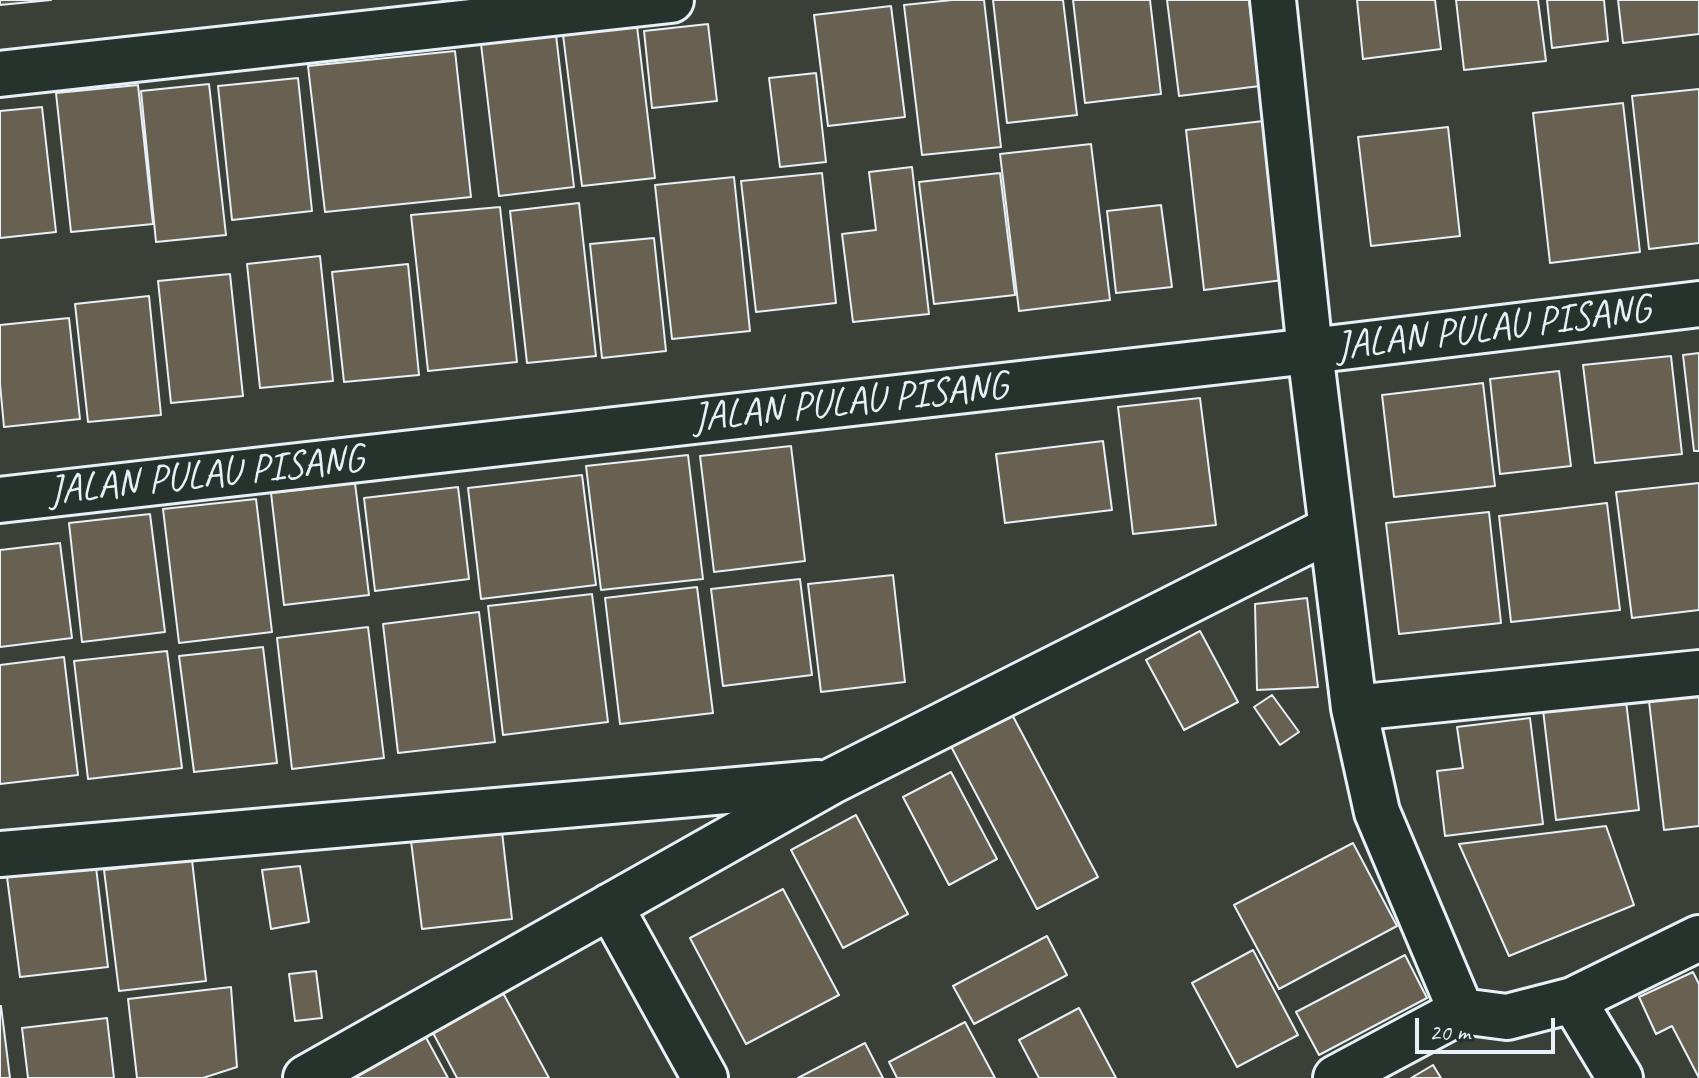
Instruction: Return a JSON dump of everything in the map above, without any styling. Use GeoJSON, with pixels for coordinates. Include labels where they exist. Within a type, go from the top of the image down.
{"type":"FeatureCollection","features":[{"type":"Feature","properties":{"kind":"street"},"geometry":{"type":"LineString","coordinates":[[0,74],[671,0]]}},
{"type":"Feature","properties":{"kind":"street"},"geometry":{"type":"LineString","coordinates":[[1273,0],[1310,351],[1354,708],[1377,812],[1461,1011]]}},
{"type":"Feature","properties":{"kind":"street","name":"JALAN PULAU PISANG"},"geometry":{"type":"LineString","coordinates":[[0,500],[1699,304]]}},
{"type":"Feature","properties":{"kind":"street"},"geometry":{"type":"LineString","coordinates":[[306,1078],[832,781],[1331,529]]}},
{"type":"Feature","properties":{"kind":"street"},"geometry":{"type":"LineString","coordinates":[[1354,708],[1699,673]]}},
{"type":"Feature","properties":{"kind":"street"},"geometry":{"type":"LineString","coordinates":[[0,854],[832,781]]}},
{"type":"Feature","properties":{"kind":"street"},"geometry":{"type":"LineString","coordinates":[[610,906],[705,1078]]}},
{"type":"Feature","properties":{"kind":"street"},"geometry":{"type":"LineString","coordinates":[[1336,1078],[1461,1011],[1507,1017],[1573,1000],[1699,938]]}},
{"type":"Feature","properties":{"kind":"street"},"geometry":{"type":"LineString","coordinates":[[1573,1000],[1620,1078]]}},
{"type":"Feature","properties":{"kind":"building"},"geometry":{"type":"Polygon","coordinates":[[[0,0],[51,0],[0,5],[0,0]]]}},
{"type":"Feature","properties":{"kind":"building"},"geometry":{"type":"Polygon","coordinates":[[[984,0],[1001,147],[922,155],[904,5],[984,0]]]}},
{"type":"Feature","properties":{"kind":"building"},"geometry":{"type":"Polygon","coordinates":[[[993,0],[1063,0],[1077,115],[1007,123],[993,0]]]}},
{"type":"Feature","properties":{"kind":"building"},"geometry":{"type":"Polygon","coordinates":[[[1073,0],[1150,0],[1161,94],[1085,103],[1073,0]]]}},
{"type":"Feature","properties":{"kind":"building"},"geometry":{"type":"Polygon","coordinates":[[[1167,0],[1249,0],[1260,86],[1179,96],[1167,0]]]}},
{"type":"Feature","properties":{"kind":"building"},"geometry":{"type":"Polygon","coordinates":[[[1357,0],[1435,0],[1441,49],[1363,59],[1357,0]]]}},
{"type":"Feature","properties":{"kind":"building"},"geometry":{"type":"Polygon","coordinates":[[[1456,0],[1538,0],[1546,61],[1464,70],[1456,0]]]}},
{"type":"Feature","properties":{"kind":"building"},"geometry":{"type":"Polygon","coordinates":[[[1547,0],[1604,0],[1608,41],[1552,48],[1547,0]]]}},
{"type":"Feature","properties":{"kind":"building"},"geometry":{"type":"Polygon","coordinates":[[[1618,0],[1699,0],[1699,34],[1623,43],[1618,0]]]}},
{"type":"Feature","properties":{"kind":"building"},"geometry":{"type":"Polygon","coordinates":[[[891,6],[905,117],[828,126],[814,15],[891,6]]]}},
{"type":"Feature","properties":{"kind":"building"},"geometry":{"type":"Polygon","coordinates":[[[708,24],[717,101],[652,108],[644,31],[708,24]]]}},
{"type":"Feature","properties":{"kind":"building"},"geometry":{"type":"Polygon","coordinates":[[[637,26],[655,178],[582,186],[563,35],[637,26]]]}},
{"type":"Feature","properties":{"kind":"building"},"geometry":{"type":"Polygon","coordinates":[[[556,35],[574,187],[499,196],[481,44],[556,35]]]}},
{"type":"Feature","properties":{"kind":"building"},"geometry":{"type":"Polygon","coordinates":[[[455,51],[471,197],[325,212],[308,66],[455,51]]]}},
{"type":"Feature","properties":{"kind":"building"},"geometry":{"type":"Polygon","coordinates":[[[816,73],[826,162],[780,167],[769,78],[816,73]]]}},
{"type":"Feature","properties":{"kind":"building"},"geometry":{"type":"Polygon","coordinates":[[[298,78],[312,211],[232,220],[218,86],[298,78]]]}},
{"type":"Feature","properties":{"kind":"building"},"geometry":{"type":"Polygon","coordinates":[[[209,84],[226,235],[156,242],[141,91],[209,84]]]}},
{"type":"Feature","properties":{"kind":"building"},"geometry":{"type":"Polygon","coordinates":[[[138,85],[153,224],[71,232],[56,93],[138,85]]]}},
{"type":"Feature","properties":{"kind":"building"},"geometry":{"type":"Polygon","coordinates":[[[1699,89],[1699,243],[1649,249],[1632,96],[1699,89]]]}},
{"type":"Feature","properties":{"kind":"building"},"geometry":{"type":"Polygon","coordinates":[[[1623,103],[1640,252],[1550,263],[1533,113],[1623,103]]]}},
{"type":"Feature","properties":{"kind":"building"},"geometry":{"type":"Polygon","coordinates":[[[42,107],[56,232],[0,238],[0,111],[42,107]]]}},
{"type":"Feature","properties":{"kind":"building"},"geometry":{"type":"Polygon","coordinates":[[[1272,120],[1291,279],[1204,290],[1186,130],[1272,120]]]}},
{"type":"Feature","properties":{"kind":"building"},"geometry":{"type":"Polygon","coordinates":[[[1448,127],[1460,236],[1371,246],[1358,137],[1448,127]]]}},
{"type":"Feature","properties":{"kind":"building"},"geometry":{"type":"Polygon","coordinates":[[[1091,144],[1110,300],[1019,311],[1000,154],[1091,144]]]}},
{"type":"Feature","properties":{"kind":"building"},"geometry":{"type":"Polygon","coordinates":[[[912,167],[929,314],[853,322],[842,234],[876,230],[869,172],[912,167]]]}},
{"type":"Feature","properties":{"kind":"building"},"geometry":{"type":"Polygon","coordinates":[[[822,173],[836,303],[756,312],[741,181],[822,173]]]}},
{"type":"Feature","properties":{"kind":"building"},"geometry":{"type":"Polygon","coordinates":[[[1000,173],[1015,295],[934,304],[919,182],[1000,173]]]}},
{"type":"Feature","properties":{"kind":"building"},"geometry":{"type":"Polygon","coordinates":[[[734,177],[750,331],[672,339],[655,185],[734,177]]]}},
{"type":"Feature","properties":{"kind":"building"},"geometry":{"type":"Polygon","coordinates":[[[579,203],[596,356],[527,363],[510,211],[579,203]]]}},
{"type":"Feature","properties":{"kind":"building"},"geometry":{"type":"Polygon","coordinates":[[[1161,205],[1172,287],[1116,293],[1107,211],[1161,205]]]}},
{"type":"Feature","properties":{"kind":"building"},"geometry":{"type":"Polygon","coordinates":[[[500,207],[517,362],[428,371],[411,215],[500,207]]]}},
{"type":"Feature","properties":{"kind":"building"},"geometry":{"type":"Polygon","coordinates":[[[654,238],[666,351],[602,358],[590,244],[654,238]]]}},
{"type":"Feature","properties":{"kind":"building"},"geometry":{"type":"Polygon","coordinates":[[[320,256],[333,381],[260,388],[247,264],[320,256]]]}},
{"type":"Feature","properties":{"kind":"building"},"geometry":{"type":"Polygon","coordinates":[[[408,264],[419,375],[344,382],[332,272],[408,264]]]}},
{"type":"Feature","properties":{"kind":"building"},"geometry":{"type":"Polygon","coordinates":[[[230,274],[243,396],[171,403],[158,281],[230,274]]]}},
{"type":"Feature","properties":{"kind":"building"},"geometry":{"type":"Polygon","coordinates":[[[149,296],[161,415],[88,422],[75,304],[149,296]]]}},
{"type":"Feature","properties":{"kind":"building"},"geometry":{"type":"Polygon","coordinates":[[[69,318],[80,419],[4,427],[0,325],[69,318]]]}},
{"type":"Feature","properties":{"kind":"building"},"geometry":{"type":"Polygon","coordinates":[[[1699,353],[1699,451],[1694,451],[1683,355],[1699,353]]]}},
{"type":"Feature","properties":{"kind":"building"},"geometry":{"type":"Polygon","coordinates":[[[1671,356],[1682,454],[1595,463],[1583,365],[1671,356]]]}},
{"type":"Feature","properties":{"kind":"building"},"geometry":{"type":"Polygon","coordinates":[[[1559,371],[1571,466],[1500,474],[1490,379],[1559,371]]]}},
{"type":"Feature","properties":{"kind":"building"},"geometry":{"type":"Polygon","coordinates":[[[1483,383],[1495,486],[1394,497],[1382,395],[1483,383]]]}},
{"type":"Feature","properties":{"kind":"building"},"geometry":{"type":"Polygon","coordinates":[[[1200,398],[1216,525],[1133,534],[1118,407],[1200,398]]]}},
{"type":"Feature","properties":{"kind":"building"},"geometry":{"type":"Polygon","coordinates":[[[1103,441],[1112,510],[1005,523],[996,454],[1103,441]]]}},
{"type":"Feature","properties":{"kind":"building"},"geometry":{"type":"Polygon","coordinates":[[[791,446],[805,561],[714,572],[700,456],[791,446]]]}},
{"type":"Feature","properties":{"kind":"building"},"geometry":{"type":"Polygon","coordinates":[[[688,455],[703,579],[601,590],[586,466],[688,455]]]}},
{"type":"Feature","properties":{"kind":"building"},"geometry":{"type":"Polygon","coordinates":[[[582,475],[596,585],[481,599],[468,488],[582,475]]]}},
{"type":"Feature","properties":{"kind":"building"},"geometry":{"type":"Polygon","coordinates":[[[355,483],[369,595],[284,605],[271,493],[355,483]]]}},
{"type":"Feature","properties":{"kind":"building"},"geometry":{"type":"Polygon","coordinates":[[[1699,483],[1699,610],[1632,618],[1616,492],[1699,483]]]}},
{"type":"Feature","properties":{"kind":"building"},"geometry":{"type":"Polygon","coordinates":[[[458,487],[469,579],[375,591],[364,498],[458,487]]]}},
{"type":"Feature","properties":{"kind":"building"},"geometry":{"type":"Polygon","coordinates":[[[256,499],[272,632],[179,643],[163,509],[256,499]]]}},
{"type":"Feature","properties":{"kind":"building"},"geometry":{"type":"Polygon","coordinates":[[[1607,503],[1620,610],[1511,622],[1499,516],[1607,503]]]}},
{"type":"Feature","properties":{"kind":"building"},"geometry":{"type":"Polygon","coordinates":[[[1489,512],[1501,623],[1399,634],[1386,523],[1489,512]]]}},
{"type":"Feature","properties":{"kind":"building"},"geometry":{"type":"Polygon","coordinates":[[[150,514],[165,632],[82,642],[69,523],[150,514]]]}},
{"type":"Feature","properties":{"kind":"building"},"geometry":{"type":"Polygon","coordinates":[[[60,543],[72,638],[0,647],[0,550],[60,543]]]}},
{"type":"Feature","properties":{"kind":"building"},"geometry":{"type":"Polygon","coordinates":[[[893,575],[905,682],[821,692],[808,584],[893,575]]]}},
{"type":"Feature","properties":{"kind":"building"},"geometry":{"type":"Polygon","coordinates":[[[800,579],[812,675],[723,686],[711,589],[800,579]]]}},
{"type":"Feature","properties":{"kind":"building"},"geometry":{"type":"Polygon","coordinates":[[[697,587],[713,713],[620,724],[605,598],[697,587]]]}},
{"type":"Feature","properties":{"kind":"building"},"geometry":{"type":"Polygon","coordinates":[[[592,594],[608,722],[503,735],[488,606],[592,594]]]}},
{"type":"Feature","properties":{"kind":"building"},"geometry":{"type":"Polygon","coordinates":[[[1307,598],[1318,687],[1257,690],[1255,604],[1307,598]]]}},
{"type":"Feature","properties":{"kind":"building"},"geometry":{"type":"Polygon","coordinates":[[[479,612],[495,742],[398,753],[383,624],[479,612]]]}},
{"type":"Feature","properties":{"kind":"building"},"geometry":{"type":"Polygon","coordinates":[[[368,627],[384,758],[292,769],[277,638],[368,627]]]}},
{"type":"Feature","properties":{"kind":"building"},"geometry":{"type":"Polygon","coordinates":[[[1200,631],[1238,702],[1184,730],[1146,660],[1200,631]]]}},
{"type":"Feature","properties":{"kind":"building"},"geometry":{"type":"Polygon","coordinates":[[[263,647],[277,763],[194,772],[179,656],[263,647]]]}},
{"type":"Feature","properties":{"kind":"building"},"geometry":{"type":"Polygon","coordinates":[[[167,651],[182,768],[88,779],[74,661],[167,651]]]}},
{"type":"Feature","properties":{"kind":"building"},"geometry":{"type":"Polygon","coordinates":[[[64,657],[78,775],[0,784],[0,665],[64,657]]]}},
{"type":"Feature","properties":{"kind":"building"},"geometry":{"type":"Polygon","coordinates":[[[1699,679],[1699,826],[1664,830],[1647,684],[1699,679]]]}},
{"type":"Feature","properties":{"kind":"building"},"geometry":{"type":"Polygon","coordinates":[[[1272,695],[1299,732],[1280,745],[1254,707],[1272,695]]]}},
{"type":"Feature","properties":{"kind":"building"},"geometry":{"type":"Polygon","coordinates":[[[1626,701],[1639,810],[1556,820],[1543,710],[1626,701]]]}},
{"type":"Feature","properties":{"kind":"building"},"geometry":{"type":"Polygon","coordinates":[[[1007,705],[1098,877],[1037,909],[946,737],[1007,705]]]}},
{"type":"Feature","properties":{"kind":"building"},"geometry":{"type":"Polygon","coordinates":[[[1530,718],[1543,824],[1445,836],[1437,771],[1463,768],[1457,727],[1530,718]]]}},
{"type":"Feature","properties":{"kind":"building"},"geometry":{"type":"Polygon","coordinates":[[[951,772],[997,859],[949,885],[903,797],[951,772]]]}},
{"type":"Feature","properties":{"kind":"building"},"geometry":{"type":"Polygon","coordinates":[[[856,815],[908,914],[843,948],[791,850],[856,815]]]}},
{"type":"Feature","properties":{"kind":"building"},"geometry":{"type":"Polygon","coordinates":[[[501,823],[512,919],[422,929],[410,833],[501,823]]]}},
{"type":"Feature","properties":{"kind":"building"},"geometry":{"type":"Polygon","coordinates":[[[1606,826],[1634,905],[1509,956],[1459,844],[1606,826]]]}},
{"type":"Feature","properties":{"kind":"building"},"geometry":{"type":"Polygon","coordinates":[[[1353,843],[1397,926],[1279,989],[1234,905],[1353,843]]]}},
{"type":"Feature","properties":{"kind":"building"},"geometry":{"type":"Polygon","coordinates":[[[192,860],[206,981],[119,991],[104,870],[192,860]]]}},
{"type":"Feature","properties":{"kind":"building"},"geometry":{"type":"Polygon","coordinates":[[[300,866],[309,922],[271,929],[262,870],[300,866]]]}},
{"type":"Feature","properties":{"kind":"building"},"geometry":{"type":"Polygon","coordinates":[[[96,867],[108,967],[20,977],[7,877],[96,867]]]}},
{"type":"Feature","properties":{"kind":"building"},"geometry":{"type":"Polygon","coordinates":[[[783,889],[839,995],[746,1044],[690,938],[783,889]]]}},
{"type":"Feature","properties":{"kind":"building"},"geometry":{"type":"Polygon","coordinates":[[[1047,936],[1067,975],[974,1024],[953,986],[1047,936]]]}},
{"type":"Feature","properties":{"kind":"building"},"geometry":{"type":"Polygon","coordinates":[[[1253,950],[1298,1035],[1237,1067],[1192,983],[1253,950]]]}},
{"type":"Feature","properties":{"kind":"building"},"geometry":{"type":"Polygon","coordinates":[[[1405,955],[1427,998],[1319,1055],[1296,1012],[1405,955]]]}},
{"type":"Feature","properties":{"kind":"building"},"geometry":{"type":"Polygon","coordinates":[[[316,971],[322,1018],[295,1021],[289,974],[316,971]]]}},
{"type":"Feature","properties":{"kind":"building"},"geometry":{"type":"Polygon","coordinates":[[[1693,972],[1699,984],[1699,1078],[1672,1026],[1656,1034],[1639,997],[1693,972]]]}},
{"type":"Feature","properties":{"kind":"building"},"geometry":{"type":"Polygon","coordinates":[[[231,987],[237,1067],[203,1078],[137,1078],[128,999],[231,987]]]}},
{"type":"Feature","properties":{"kind":"building"},"geometry":{"type":"Polygon","coordinates":[[[503,993],[549,1078],[457,1078],[432,1031],[503,993]]]}},
{"type":"Feature","properties":{"kind":"building"},"geometry":{"type":"Polygon","coordinates":[[[1,1006],[10,1078],[0,1078],[1,1006]]]}},
{"type":"Feature","properties":{"kind":"building"},"geometry":{"type":"Polygon","coordinates":[[[1079,1008],[1116,1078],[1039,1078],[1019,1040],[1079,1008]]]}},
{"type":"Feature","properties":{"kind":"building"},"geometry":{"type":"Polygon","coordinates":[[[107,1018],[114,1078],[28,1078],[22,1028],[107,1018]]]}},
{"type":"Feature","properties":{"kind":"building"},"geometry":{"type":"Polygon","coordinates":[[[965,1022],[995,1078],[897,1078],[889,1062],[965,1022]]]}},
{"type":"Feature","properties":{"kind":"building"},"geometry":{"type":"Polygon","coordinates":[[[423,1032],[448,1078],[337,1078],[423,1032]]]}},
{"type":"Feature","properties":{"kind":"building"},"geometry":{"type":"Polygon","coordinates":[[[865,1043],[883,1078],[798,1078],[865,1043]]]}},
{"type":"Feature","properties":{"kind":"building"},"geometry":{"type":"Polygon","coordinates":[[[1433,1065],[1441,1078],[1411,1078],[1433,1065]]]}}]}
